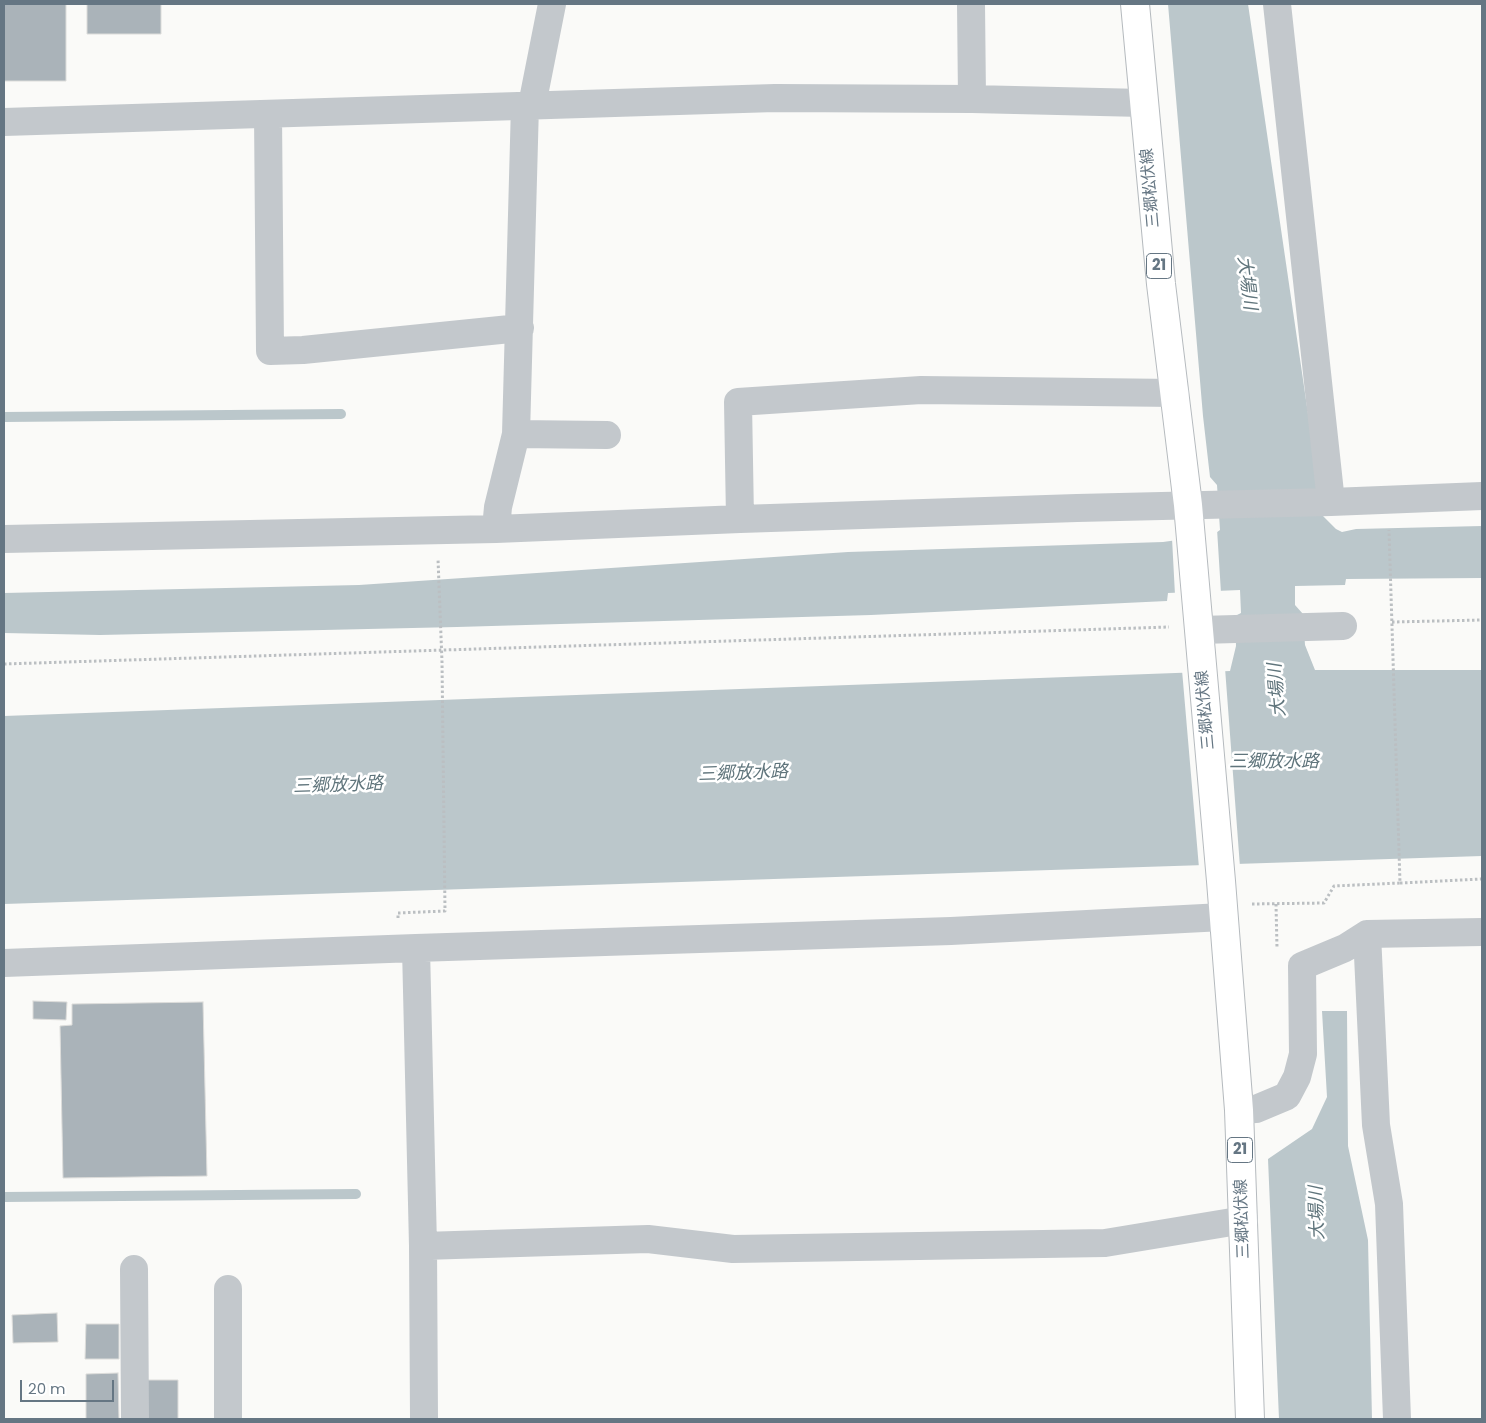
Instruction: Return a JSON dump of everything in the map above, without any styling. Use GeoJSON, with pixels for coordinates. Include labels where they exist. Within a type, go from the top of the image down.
{"type":"FeatureCollection","features":[{"type":"Feature","properties":{"kind":"main road","name":"三郷松伏線"},"geometry":{"type":"LineString","coordinates":[[1135,4],[1160,284],[1174,393],[1196,512],[1196,601],[1238,1110],[1244,1220],[1250,1419]]}},
{"type":"Feature","properties":{"kind":"street"},"geometry":{"type":"LineString","coordinates":[[496,529],[498,507],[516,434],[528,105],[552,4]]}},
{"type":"Feature","properties":{"kind":"street"},"geometry":{"type":"LineString","coordinates":[[971,4],[972,99]]}},
{"type":"Feature","properties":{"kind":"street"},"geometry":{"type":"LineString","coordinates":[[1278,4],[1327,502]]}},
{"type":"Feature","properties":{"kind":"street"},"geometry":{"type":"LineString","coordinates":[[4,122],[775,98],[972,99],[1143,103]]}},
{"type":"Feature","properties":{"kind":"street"},"geometry":{"type":"LineString","coordinates":[[268,114],[270,351],[304,350],[520,328]]}},
{"type":"Feature","properties":{"kind":"street"},"geometry":{"type":"LineString","coordinates":[[740,519],[738,402],[921,390],[1174,393]]}},
{"type":"Feature","properties":{"kind":"street"},"geometry":{"type":"LineString","coordinates":[[516,434],[607,435]]}},
{"type":"Feature","properties":{"kind":"street"},"geometry":{"type":"LineString","coordinates":[[4,539],[496,529],[740,519],[1196,512],[1327,502],[1482,496]]}},
{"type":"Feature","properties":{"kind":"street"},"geometry":{"type":"LineString","coordinates":[[1200,634],[1227,630],[1343,626]]}},
{"type":"Feature","properties":{"kind":"street"},"geometry":{"type":"LineString","coordinates":[[4,963],[951,931],[1222,901]]}},
{"type":"Feature","properties":{"kind":"street"},"geometry":{"type":"LineString","coordinates":[[1238,1110],[1256,1109],[1287,1096],[1298,1077],[1303,1054],[1302,966],[1345,948],[1367,934],[1482,932]]}},
{"type":"Feature","properties":{"kind":"street"},"geometry":{"type":"LineString","coordinates":[[1367,934],[1376,1124],[1390,1204],[1397,1419]]}},
{"type":"Feature","properties":{"kind":"street"},"geometry":{"type":"LineString","coordinates":[[416,948],[424,1419]]}},
{"type":"Feature","properties":{"kind":"street"},"geometry":{"type":"LineString","coordinates":[[422,1246],[648,1239],[733,1249],[1106,1243],[1244,1220]]}},
{"type":"Feature","properties":{"kind":"street"},"geometry":{"type":"LineString","coordinates":[[134,1269],[135,1419]]}},
{"type":"Feature","properties":{"kind":"street"},"geometry":{"type":"LineString","coordinates":[[228,1289],[228,1419]]}},
{"type":"Feature","properties":{"kind":"path"},"geometry":{"type":"LineString","coordinates":[[1389,500],[1400,883]]}},
{"type":"Feature","properties":{"kind":"path"},"geometry":{"type":"LineString","coordinates":[[398,913],[446,911],[442,662],[438,558]]}},
{"type":"Feature","properties":{"kind":"path"},"geometry":{"type":"LineString","coordinates":[[1392,622],[1482,620]]}},
{"type":"Feature","properties":{"kind":"path"},"geometry":{"type":"LineString","coordinates":[[4,664],[1166,627],[1200,634]]}},
{"type":"Feature","properties":{"kind":"path"},"geometry":{"type":"LineString","coordinates":[[1222,901],[1276,904],[1324,903],[1334,886],[1482,879]]}},
{"type":"Feature","properties":{"kind":"path"},"geometry":{"type":"LineString","coordinates":[[1276,904],[1277,949]]}},
{"type":"Feature","properties":{"kind":"water","name":"三郷放水路"},"geometry":{"type":"Polygon","coordinates":[[[1168,4],[1248,4],[1323,516],[1336,529],[1342,532],[1356,529],[1482,526],[1482,578],[1346,579],[1345,585],[1295,586],[1295,605],[1303,614],[1305,645],[1315,670],[1482,670],[1482,856],[4,904],[4,716],[1230,671],[1236,646],[1235,616],[1241,613],[1240,590],[1168,593],[1167,601],[871,615],[100,635],[4,633],[4,593],[359,585],[848,552],[1163,542],[1213,535],[1220,530],[1217,485],[1210,477],[1203,416],[1168,4]]]}},
{"type":"Feature","properties":{"kind":"water","name":"大場川"},"geometry":{"type":"Polygon","coordinates":[[[1322,1011],[1347,1011],[1348,1146],[1368,1240],[1372,1419],[1279,1419],[1268,1159],[1312,1129],[1327,1097],[1322,1011]]]}},
{"type":"Feature","properties":{"kind":"pier"},"geometry":{"type":"Polygon","coordinates":[[[1217,529],[1221,593],[1175,595],[1172,538],[1212,533],[1217,529]]]}},
{"type":"Feature","properties":{"kind":"pier"},"geometry":{"type":"Polygon","coordinates":[[[1225,668],[1240,867],[1199,868],[1182,670],[1225,668]]]}},
{"type":"Feature","properties":{"kind":"building"},"geometry":{"type":"Polygon","coordinates":[[[4,4],[66,4],[66,81],[4,81],[4,4]]]}},
{"type":"Feature","properties":{"kind":"building"},"geometry":{"type":"Polygon","coordinates":[[[87,4],[161,4],[161,34],[87,34],[87,4]]]}},
{"type":"Feature","properties":{"kind":"building"},"geometry":{"type":"Polygon","coordinates":[[[33,1001],[67,1002],[66,1020],[33,1019],[33,1001]]]}},
{"type":"Feature","properties":{"kind":"building"},"geometry":{"type":"Polygon","coordinates":[[[203,1002],[207,1176],[63,1178],[60,1026],[72,1025],[72,1004],[203,1002]]]}},
{"type":"Feature","properties":{"kind":"building"},"geometry":{"type":"Polygon","coordinates":[[[57,1313],[58,1342],[13,1343],[12,1315],[57,1313]]]}},
{"type":"Feature","properties":{"kind":"building"},"geometry":{"type":"Polygon","coordinates":[[[86,1324],[119,1324],[119,1359],[85,1359],[86,1324]]]}},
{"type":"Feature","properties":{"kind":"building"},"geometry":{"type":"Polygon","coordinates":[[[118,1373],[119,1419],[86,1419],[86,1374],[118,1373]]]}},
{"type":"Feature","properties":{"kind":"building"},"geometry":{"type":"Polygon","coordinates":[[[144,1380],[178,1380],[178,1419],[145,1419],[144,1380]]]}},
{"type":"Feature","properties":{"kind":"waterway"},"geometry":{"type":"LineString","coordinates":[[4,417],[341,414]]}},
{"type":"Feature","properties":{"kind":"waterway"},"geometry":{"type":"LineString","coordinates":[[4,1197],[356,1194]]}}]}
